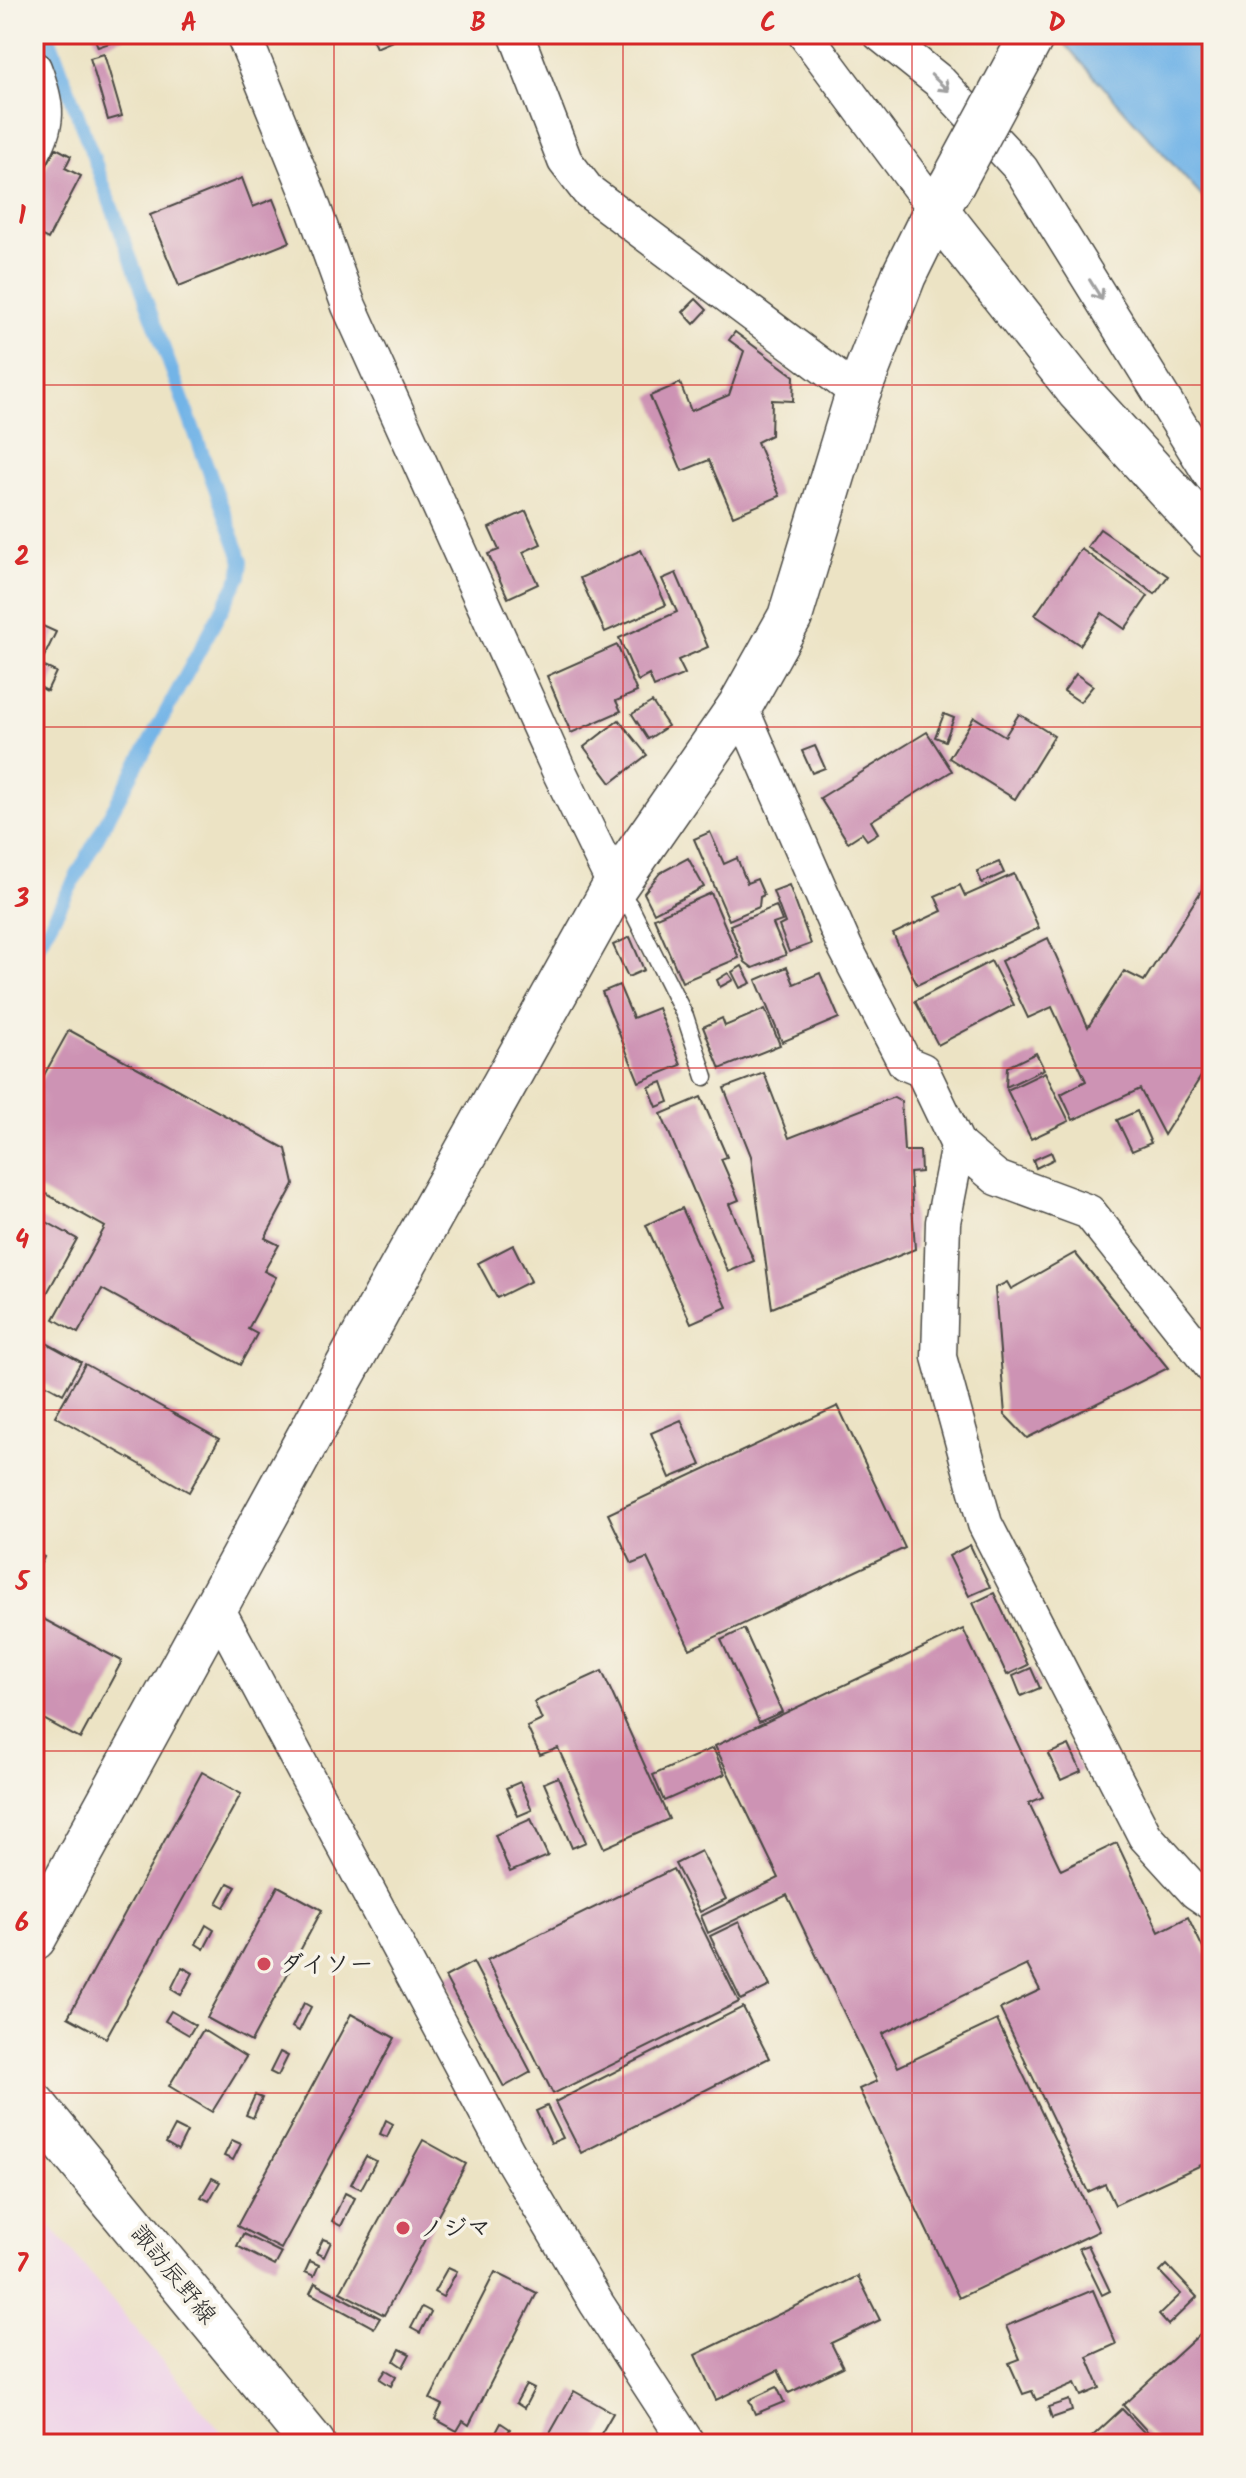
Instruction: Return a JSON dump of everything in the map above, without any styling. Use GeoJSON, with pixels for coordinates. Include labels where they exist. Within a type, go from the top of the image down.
{"type":"FeatureCollection","features":[{"type":"Feature","properties":{"kind":"street"},"geometry":{"type":"LineString","coordinates":[[243,34],[310,198],[349,306],[560,773],[615,886]]}},
{"type":"Feature","properties":{"kind":"street"},"geometry":{"type":"LineString","coordinates":[[516,34],[565,161],[588,191],[858,393]]}},
{"type":"Feature","properties":{"kind":"street"},"geometry":{"type":"LineString","coordinates":[[805,34],[944,197],[1079,391],[1212,537]]}},
{"type":"Feature","properties":{"kind":"street"},"geometry":{"type":"LineString","coordinates":[[880,34],[940,82],[1021,169],[1212,477]]}},
{"type":"Feature","properties":{"kind":"street"},"geometry":{"type":"LineString","coordinates":[[34,1938],[615,886],[740,706],[790,617],[858,393],[904,275],[1033,34]]}},
{"type":"Feature","properties":{"kind":"street"},"geometry":{"type":"LineString","coordinates":[[34,68],[45,101],[44,131],[34,150]]}},
{"type":"Feature","properties":{"kind":"street"},"geometry":{"type":"LineString","coordinates":[[740,706],[845,947],[905,1063],[922,1070],[958,1145],[997,1178],[1089,1212],[1212,1367]]}},
{"type":"Feature","properties":{"kind":"street"},"geometry":{"type":"LineString","coordinates":[[958,1145],[943,1222],[939,1357],[985,1524],[1145,1836],[1196,1892],[1212,1903]]}},
{"type":"Feature","properties":{"kind":"street"},"geometry":{"type":"LineString","coordinates":[[217,1608],[508,2153],[597,2304],[688,2444]]}},
{"type":"Feature","properties":{"kind":"street","name":"諏訪辰野線"},"geometry":{"type":"LineString","coordinates":[[34,2105],[313,2444]]}},
{"type":"Feature","properties":{"kind":"lane"},"geometry":{"type":"LineString","coordinates":[[615,886],[630,906],[685,1016],[705,1077]]}},
{"type":"Feature","properties":{"kind":"shaded area"},"geometry":{"type":"Polygon","coordinates":[[[34,2206],[231,2444],[34,2444],[34,2206]]]}},
{"type":"Feature","properties":{"kind":"water"},"geometry":{"type":"Polygon","coordinates":[[[1056,34],[1212,34],[1212,208],[1056,34]]]}},
{"type":"Feature","properties":{"kind":"building"},"geometry":{"type":"Polygon","coordinates":[[[93,34],[135,34],[98,47],[93,34]]]}},
{"type":"Feature","properties":{"kind":"building"},"geometry":{"type":"Polygon","coordinates":[[[370,34],[409,34],[376,48],[370,34]]]}},
{"type":"Feature","properties":{"kind":"building"},"geometry":{"type":"Polygon","coordinates":[[[104,54],[122,116],[108,120],[90,58],[104,54]]]}},
{"type":"Feature","properties":{"kind":"building"},"geometry":{"type":"Polygon","coordinates":[[[56,148],[71,156],[65,168],[81,176],[48,239],[34,232],[34,189],[56,148]]]}},
{"type":"Feature","properties":{"kind":"building"},"geometry":{"type":"Polygon","coordinates":[[[242,178],[253,207],[273,199],[290,242],[179,286],[150,215],[242,178]]]}},
{"type":"Feature","properties":{"kind":"building"},"geometry":{"type":"Polygon","coordinates":[[[696,299],[707,310],[694,324],[683,312],[696,299]]]}},
{"type":"Feature","properties":{"kind":"building"},"geometry":{"type":"Polygon","coordinates":[[[735,332],[794,376],[793,401],[772,400],[771,435],[757,442],[780,496],[733,516],[709,460],[682,471],[650,396],[680,383],[691,411],[729,395],[744,351],[729,340],[735,332]]]}},
{"type":"Feature","properties":{"kind":"building"},"geometry":{"type":"Polygon","coordinates":[[[526,511],[541,544],[523,552],[538,584],[508,598],[488,554],[499,550],[489,528],[526,511]]]}},
{"type":"Feature","properties":{"kind":"building"},"geometry":{"type":"Polygon","coordinates":[[[1100,529],[1168,576],[1155,594],[1087,547],[1100,529]]]}},
{"type":"Feature","properties":{"kind":"building"},"geometry":{"type":"Polygon","coordinates":[[[1081,549],[1148,596],[1125,629],[1102,613],[1080,645],[1035,615],[1081,549]]]}},
{"type":"Feature","properties":{"kind":"building"},"geometry":{"type":"Polygon","coordinates":[[[641,550],[666,605],[605,632],[580,578],[641,550]]]}},
{"type":"Feature","properties":{"kind":"building"},"geometry":{"type":"Polygon","coordinates":[[[676,573],[708,647],[678,660],[685,674],[654,687],[649,675],[638,681],[619,638],[677,612],[662,579],[676,573]]]}},
{"type":"Feature","properties":{"kind":"building"},"geometry":{"type":"Polygon","coordinates":[[[34,622],[56,632],[40,665],[56,672],[47,691],[34,684],[34,622]]]}},
{"type":"Feature","properties":{"kind":"building"},"geometry":{"type":"Polygon","coordinates":[[[617,645],[637,692],[616,701],[621,711],[571,733],[547,676],[617,645]]]}},
{"type":"Feature","properties":{"kind":"building"},"geometry":{"type":"Polygon","coordinates":[[[1076,674],[1093,686],[1080,702],[1064,691],[1076,674]]]}},
{"type":"Feature","properties":{"kind":"building"},"geometry":{"type":"Polygon","coordinates":[[[652,702],[668,726],[648,739],[632,714],[652,702]]]}},
{"type":"Feature","properties":{"kind":"building"},"geometry":{"type":"Polygon","coordinates":[[[944,714],[954,718],[945,741],[935,737],[944,714]]]}},
{"type":"Feature","properties":{"kind":"building"},"geometry":{"type":"Polygon","coordinates":[[[1019,714],[1054,736],[1015,799],[949,758],[974,717],[1005,736],[1019,714]]]}},
{"type":"Feature","properties":{"kind":"building"},"geometry":{"type":"Polygon","coordinates":[[[619,720],[647,755],[611,783],[584,747],[619,720]]]}},
{"type":"Feature","properties":{"kind":"building"},"geometry":{"type":"Polygon","coordinates":[[[927,732],[952,771],[871,821],[878,833],[867,840],[862,833],[848,842],[820,798],[927,732]]]}},
{"type":"Feature","properties":{"kind":"building"},"geometry":{"type":"Polygon","coordinates":[[[815,746],[825,768],[812,773],[802,751],[815,746]]]}},
{"type":"Feature","properties":{"kind":"building"},"geometry":{"type":"Polygon","coordinates":[[[710,832],[724,864],[737,858],[747,883],[757,879],[764,895],[760,897],[759,907],[729,920],[694,839],[710,832]]]}},
{"type":"Feature","properties":{"kind":"building"},"geometry":{"type":"Polygon","coordinates":[[[688,858],[704,887],[654,913],[644,893],[660,873],[688,858]]]}},
{"type":"Feature","properties":{"kind":"building"},"geometry":{"type":"Polygon","coordinates":[[[999,862],[1004,873],[982,883],[977,871],[999,862]]]}},
{"type":"Feature","properties":{"kind":"building"},"geometry":{"type":"Polygon","coordinates":[[[1014,874],[1039,928],[917,985],[893,934],[942,911],[935,896],[960,885],[965,896],[1014,874]]]}},
{"type":"Feature","properties":{"kind":"building"},"geometry":{"type":"Polygon","coordinates":[[[1212,874],[1212,1059],[1164,1135],[1140,1089],[1073,1120],[1061,1094],[1086,1081],[1052,1007],[1028,1018],[1001,961],[1048,938],[1088,1027],[1124,971],[1144,981],[1212,874]]]}},
{"type":"Feature","properties":{"kind":"building"},"geometry":{"type":"Polygon","coordinates":[[[789,885],[811,944],[789,952],[779,926],[785,923],[773,891],[789,885]]]}},
{"type":"Feature","properties":{"kind":"building"},"geometry":{"type":"Polygon","coordinates":[[[711,893],[739,958],[682,982],[654,918],[711,893]]]}},
{"type":"Feature","properties":{"kind":"building"},"geometry":{"type":"Polygon","coordinates":[[[776,906],[782,921],[773,924],[786,955],[753,968],[745,962],[730,925],[776,906]]]}},
{"type":"Feature","properties":{"kind":"building"},"geometry":{"type":"Polygon","coordinates":[[[630,937],[644,970],[628,977],[613,945],[630,937]]]}},
{"type":"Feature","properties":{"kind":"building"},"geometry":{"type":"Polygon","coordinates":[[[991,961],[1014,1005],[938,1045],[915,1001],[991,961]]]}},
{"type":"Feature","properties":{"kind":"building"},"geometry":{"type":"Polygon","coordinates":[[[742,966],[751,983],[740,988],[732,972],[742,966]]]}},
{"type":"Feature","properties":{"kind":"building"},"geometry":{"type":"Polygon","coordinates":[[[787,967],[794,984],[820,973],[839,1018],[782,1042],[756,980],[787,967]]]}},
{"type":"Feature","properties":{"kind":"building"},"geometry":{"type":"Polygon","coordinates":[[[728,973],[733,980],[720,987],[717,980],[728,973]]]}},
{"type":"Feature","properties":{"kind":"building"},"geometry":{"type":"Polygon","coordinates":[[[619,985],[633,1018],[658,1008],[681,1065],[639,1082],[602,992],[619,985]]]}},
{"type":"Feature","properties":{"kind":"building"},"geometry":{"type":"Polygon","coordinates":[[[765,1009],[780,1045],[720,1069],[703,1027],[722,1018],[725,1026],[765,1009]]]}},
{"type":"Feature","properties":{"kind":"building"},"geometry":{"type":"Polygon","coordinates":[[[69,1030],[286,1149],[294,1184],[265,1238],[279,1245],[264,1271],[276,1277],[248,1329],[257,1334],[240,1365],[102,1289],[78,1333],[54,1319],[105,1227],[34,1187],[34,1093],[69,1030]]]}},
{"type":"Feature","properties":{"kind":"building"},"geometry":{"type":"Polygon","coordinates":[[[1036,1053],[1044,1069],[1006,1087],[1007,1067],[1036,1053]]]}},
{"type":"Feature","properties":{"kind":"building"},"geometry":{"type":"Polygon","coordinates":[[[1045,1072],[1069,1121],[1031,1139],[1007,1090],[1045,1072]]]}},
{"type":"Feature","properties":{"kind":"building"},"geometry":{"type":"Polygon","coordinates":[[[764,1073],[789,1138],[894,1097],[901,1101],[904,1151],[920,1151],[921,1172],[910,1173],[915,1249],[772,1308],[751,1156],[724,1088],[764,1073]]]}},
{"type":"Feature","properties":{"kind":"building"},"geometry":{"type":"Polygon","coordinates":[[[662,1082],[669,1102],[657,1107],[649,1087],[662,1082]]]}},
{"type":"Feature","properties":{"kind":"building"},"geometry":{"type":"Polygon","coordinates":[[[701,1097],[727,1157],[721,1159],[739,1200],[729,1204],[754,1261],[728,1272],[661,1114],[701,1097]]]}},
{"type":"Feature","properties":{"kind":"building"},"geometry":{"type":"Polygon","coordinates":[[[1137,1111],[1151,1143],[1132,1151],[1117,1120],[1137,1111]]]}},
{"type":"Feature","properties":{"kind":"building"},"geometry":{"type":"Polygon","coordinates":[[[1051,1152],[1054,1159],[1036,1168],[1033,1160],[1051,1152]]]}},
{"type":"Feature","properties":{"kind":"building"},"geometry":{"type":"Polygon","coordinates":[[[682,1208],[727,1307],[691,1323],[646,1225],[682,1208]]]}},
{"type":"Feature","properties":{"kind":"building"},"geometry":{"type":"Polygon","coordinates":[[[34,1215],[77,1239],[36,1313],[34,1312],[34,1215]]]}},
{"type":"Feature","properties":{"kind":"building"},"geometry":{"type":"Polygon","coordinates":[[[513,1245],[531,1281],[497,1298],[478,1263],[513,1245]]]}},
{"type":"Feature","properties":{"kind":"building"},"geometry":{"type":"Polygon","coordinates":[[[1075,1253],[1168,1368],[1027,1438],[1005,1415],[995,1288],[1007,1282],[1011,1289],[1075,1253]]]}},
{"type":"Feature","properties":{"kind":"building"},"geometry":{"type":"Polygon","coordinates":[[[34,1336],[81,1362],[63,1394],[34,1378],[34,1336]]]}},
{"type":"Feature","properties":{"kind":"building"},"geometry":{"type":"Polygon","coordinates":[[[85,1364],[219,1439],[189,1492],[55,1416],[85,1364]]]}},
{"type":"Feature","properties":{"kind":"building"},"geometry":{"type":"Polygon","coordinates":[[[838,1406],[905,1548],[690,1649],[647,1558],[632,1564],[608,1514],[838,1406]]]}},
{"type":"Feature","properties":{"kind":"building"},"geometry":{"type":"Polygon","coordinates":[[[681,1420],[701,1465],[670,1478],[651,1433],[681,1420]]]}},
{"type":"Feature","properties":{"kind":"building"},"geometry":{"type":"Polygon","coordinates":[[[970,1545],[990,1587],[969,1596],[949,1556],[970,1545]]]}},
{"type":"Feature","properties":{"kind":"building"},"geometry":{"type":"Polygon","coordinates":[[[34,1552],[44,1557],[34,1577],[34,1552]]]}},
{"type":"Feature","properties":{"kind":"building"},"geometry":{"type":"Polygon","coordinates":[[[994,1593],[1028,1665],[1007,1675],[973,1603],[994,1593]]]}},
{"type":"Feature","properties":{"kind":"building"},"geometry":{"type":"Polygon","coordinates":[[[34,1614],[122,1661],[80,1739],[34,1714],[34,1614]]]}},
{"type":"Feature","properties":{"kind":"building"},"geometry":{"type":"Polygon","coordinates":[[[744,1629],[782,1712],[759,1722],[721,1640],[744,1629]]]}},
{"type":"Feature","properties":{"kind":"building"},"geometry":{"type":"Polygon","coordinates":[[[963,1629],[1043,1797],[1029,1803],[1061,1870],[1117,1843],[1159,1932],[1188,1917],[1212,1967],[1212,2160],[1115,2205],[1105,2184],[1088,2192],[1000,2009],[1040,1990],[1027,1965],[882,2034],[898,2067],[997,2020],[1099,2231],[959,2298],[859,2089],[877,2081],[787,1895],[708,1933],[701,1916],[779,1878],[715,1746],[963,1629]]]}},
{"type":"Feature","properties":{"kind":"building"},"geometry":{"type":"Polygon","coordinates":[[[1031,1668],[1040,1688],[1021,1696],[1013,1676],[1031,1668]]]}},
{"type":"Feature","properties":{"kind":"building"},"geometry":{"type":"Polygon","coordinates":[[[602,1671],[669,1819],[604,1848],[558,1748],[540,1755],[527,1727],[542,1720],[534,1702],[602,1671]]]}},
{"type":"Feature","properties":{"kind":"building"},"geometry":{"type":"Polygon","coordinates":[[[1069,1745],[1081,1771],[1061,1780],[1048,1754],[1069,1745]]]}},
{"type":"Feature","properties":{"kind":"building"},"geometry":{"type":"Polygon","coordinates":[[[713,1748],[725,1774],[664,1801],[653,1775],[713,1748]]]}},
{"type":"Feature","properties":{"kind":"building"},"geometry":{"type":"Polygon","coordinates":[[[202,1772],[241,1794],[106,2038],[68,2017],[202,1772]]]}},
{"type":"Feature","properties":{"kind":"building"},"geometry":{"type":"Polygon","coordinates":[[[558,1777],[586,1842],[572,1848],[544,1783],[558,1777]]]}},
{"type":"Feature","properties":{"kind":"building"},"geometry":{"type":"Polygon","coordinates":[[[520,1782],[532,1810],[518,1816],[506,1788],[520,1782]]]}},
{"type":"Feature","properties":{"kind":"building"},"geometry":{"type":"Polygon","coordinates":[[[531,1819],[548,1856],[510,1872],[495,1835],[531,1819]]]}},
{"type":"Feature","properties":{"kind":"building"},"geometry":{"type":"Polygon","coordinates":[[[701,1851],[726,1899],[700,1912],[675,1864],[701,1851]]]}},
{"type":"Feature","properties":{"kind":"building"},"geometry":{"type":"Polygon","coordinates":[[[673,1869],[739,2002],[553,2094],[487,1960],[673,1869]]]}},
{"type":"Feature","properties":{"kind":"building"},"geometry":{"type":"Polygon","coordinates":[[[228,1883],[236,1887],[224,1907],[217,1903],[228,1883]]]}},
{"type":"Feature","properties":{"kind":"building","name":"ダイソー"},"geometry":{"type":"Polygon","coordinates":[[[278,1886],[322,1910],[251,2042],[207,2018],[278,1886]]]}},
{"type":"Feature","properties":{"kind":"building"},"geometry":{"type":"Polygon","coordinates":[[[739,1922],[770,1986],[741,2000],[710,1936],[739,1922]]]}},
{"type":"Feature","properties":{"kind":"building"},"geometry":{"type":"Polygon","coordinates":[[[206,1925],[214,1930],[204,1949],[196,1944],[206,1925]]]}},
{"type":"Feature","properties":{"kind":"building"},"geometry":{"type":"Polygon","coordinates":[[[473,1962],[531,2072],[504,2087],[445,1977],[473,1962]]]}},
{"type":"Feature","properties":{"kind":"building"},"geometry":{"type":"Polygon","coordinates":[[[182,1967],[193,1973],[181,1995],[171,1989],[182,1967]]]}},
{"type":"Feature","properties":{"kind":"building"},"geometry":{"type":"Polygon","coordinates":[[[304,2003],[311,2007],[299,2031],[292,2027],[304,2003]]]}},
{"type":"Feature","properties":{"kind":"building"},"geometry":{"type":"Polygon","coordinates":[[[743,2007],[769,2058],[581,2153],[555,2102],[743,2007]]]}},
{"type":"Feature","properties":{"kind":"building"},"geometry":{"type":"Polygon","coordinates":[[[171,2011],[195,2025],[189,2035],[165,2021],[171,2011]]]}},
{"type":"Feature","properties":{"kind":"building"},"geometry":{"type":"Polygon","coordinates":[[[351,2014],[395,2038],[281,2249],[237,2226],[351,2014]]]}},
{"type":"Feature","properties":{"kind":"building"},"geometry":{"type":"Polygon","coordinates":[[[203,2030],[246,2057],[212,2112],[169,2086],[203,2030]]]}},
{"type":"Feature","properties":{"kind":"building"},"geometry":{"type":"Polygon","coordinates":[[[280,2052],[288,2056],[278,2076],[270,2072],[280,2052]]]}},
{"type":"Feature","properties":{"kind":"building"},"geometry":{"type":"Polygon","coordinates":[[[255,2095],[262,2098],[253,2118],[246,2115],[255,2095]]]}},
{"type":"Feature","properties":{"kind":"building"},"geometry":{"type":"Polygon","coordinates":[[[547,2106],[563,2138],[551,2143],[536,2111],[547,2106]]]}},
{"type":"Feature","properties":{"kind":"building"},"geometry":{"type":"Polygon","coordinates":[[[386,2120],[393,2124],[387,2137],[380,2134],[386,2120]]]}},
{"type":"Feature","properties":{"kind":"building"},"geometry":{"type":"Polygon","coordinates":[[[175,2126],[187,2132],[178,2150],[166,2143],[175,2126]]]}},
{"type":"Feature","properties":{"kind":"building"},"geometry":{"type":"Polygon","coordinates":[[[232,2140],[241,2144],[233,2160],[224,2156],[232,2140]]]}},
{"type":"Feature","properties":{"kind":"building","name":"ノジマ"},"geometry":{"type":"Polygon","coordinates":[[[423,2140],[466,2164],[384,2315],[340,2292],[423,2140]]]}},
{"type":"Feature","properties":{"kind":"building"},"geometry":{"type":"Polygon","coordinates":[[[366,2156],[376,2161],[361,2189],[351,2184],[366,2156]]]}},
{"type":"Feature","properties":{"kind":"building"},"geometry":{"type":"Polygon","coordinates":[[[212,2178],[220,2182],[209,2201],[201,2197],[212,2178]]]}},
{"type":"Feature","properties":{"kind":"building"},"geometry":{"type":"Polygon","coordinates":[[[345,2193],[355,2198],[341,2226],[332,2221],[345,2193]]]}},
{"type":"Feature","properties":{"kind":"building"},"geometry":{"type":"Polygon","coordinates":[[[243,2234],[282,2253],[275,2266],[237,2246],[243,2234]]]}},
{"type":"Feature","properties":{"kind":"building"},"geometry":{"type":"Polygon","coordinates":[[[323,2239],[331,2242],[324,2257],[316,2253],[323,2239]]]}},
{"type":"Feature","properties":{"kind":"building"},"geometry":{"type":"Polygon","coordinates":[[[1088,2245],[1110,2291],[1102,2295],[1079,2248],[1088,2245]]]}},
{"type":"Feature","properties":{"kind":"building"},"geometry":{"type":"Polygon","coordinates":[[[310,2261],[319,2265],[314,2276],[305,2272],[310,2261]]]}},
{"type":"Feature","properties":{"kind":"building"},"geometry":{"type":"Polygon","coordinates":[[[1167,2265],[1197,2297],[1168,2325],[1159,2315],[1181,2294],[1160,2272],[1167,2265]]]}},
{"type":"Feature","properties":{"kind":"building"},"geometry":{"type":"Polygon","coordinates":[[[448,2267],[457,2271],[443,2297],[434,2292],[448,2267]]]}},
{"type":"Feature","properties":{"kind":"building"},"geometry":{"type":"Polygon","coordinates":[[[495,2272],[537,2293],[469,2425],[463,2421],[457,2431],[435,2419],[442,2405],[430,2399],[495,2272]]]}},
{"type":"Feature","properties":{"kind":"building"},"geometry":{"type":"Polygon","coordinates":[[[858,2276],[880,2320],[831,2343],[843,2367],[789,2393],[778,2370],[716,2400],[695,2355],[858,2276]]]}},
{"type":"Feature","properties":{"kind":"building"},"geometry":{"type":"Polygon","coordinates":[[[315,2283],[380,2318],[374,2328],[310,2293],[315,2283]]]}},
{"type":"Feature","properties":{"kind":"building"},"geometry":{"type":"Polygon","coordinates":[[[1093,2290],[1116,2344],[1087,2357],[1100,2388],[1081,2396],[1075,2383],[1036,2400],[1032,2391],[1023,2394],[1009,2363],[1020,2359],[1006,2326],[1093,2290]]]}},
{"type":"Feature","properties":{"kind":"building"},"geometry":{"type":"Polygon","coordinates":[[[422,2307],[431,2312],[420,2333],[411,2328],[422,2307]]]}},
{"type":"Feature","properties":{"kind":"building"},"geometry":{"type":"Polygon","coordinates":[[[1200,2334],[1212,2347],[1212,2444],[1159,2444],[1123,2405],[1200,2334]]]}},
{"type":"Feature","properties":{"kind":"building"},"geometry":{"type":"Polygon","coordinates":[[[400,2349],[410,2354],[403,2367],[394,2361],[400,2349]]]}},
{"type":"Feature","properties":{"kind":"building"},"geometry":{"type":"Polygon","coordinates":[[[386,2370],[396,2376],[391,2386],[380,2379],[386,2370]]]}},
{"type":"Feature","properties":{"kind":"building"},"geometry":{"type":"Polygon","coordinates":[[[526,2385],[534,2389],[524,2408],[516,2403],[526,2385]]]}},
{"type":"Feature","properties":{"kind":"building"},"geometry":{"type":"Polygon","coordinates":[[[777,2387],[784,2402],[755,2414],[749,2400],[777,2387]]]}},
{"type":"Feature","properties":{"kind":"building"},"geometry":{"type":"Polygon","coordinates":[[[574,2391],[613,2413],[595,2444],[544,2444],[574,2391]]]}},
{"type":"Feature","properties":{"kind":"building"},"geometry":{"type":"Polygon","coordinates":[[[1069,2400],[1072,2411],[1052,2418],[1048,2407],[1069,2400]]]}},
{"type":"Feature","properties":{"kind":"building"},"geometry":{"type":"Polygon","coordinates":[[[1122,2409],[1155,2444],[1084,2444],[1122,2409]]]}},
{"type":"Feature","properties":{"kind":"building"},"geometry":{"type":"Polygon","coordinates":[[[501,2423],[510,2429],[501,2444],[490,2444],[501,2423]]]}},
{"type":"Feature","properties":{"kind":"waterway"},"geometry":{"type":"LineString","coordinates":[[34,954],[240,576],[242,561],[48,34]]}},
{"type":"Feature","properties":{"kind":"place","name":"ダイソー"},"geometry":{"type":"Point","coordinates":[264,1964]}},
{"type":"Feature","properties":{"kind":"place","name":"ノジマ"},"geometry":{"type":"Point","coordinates":[403,2228]}}]}
